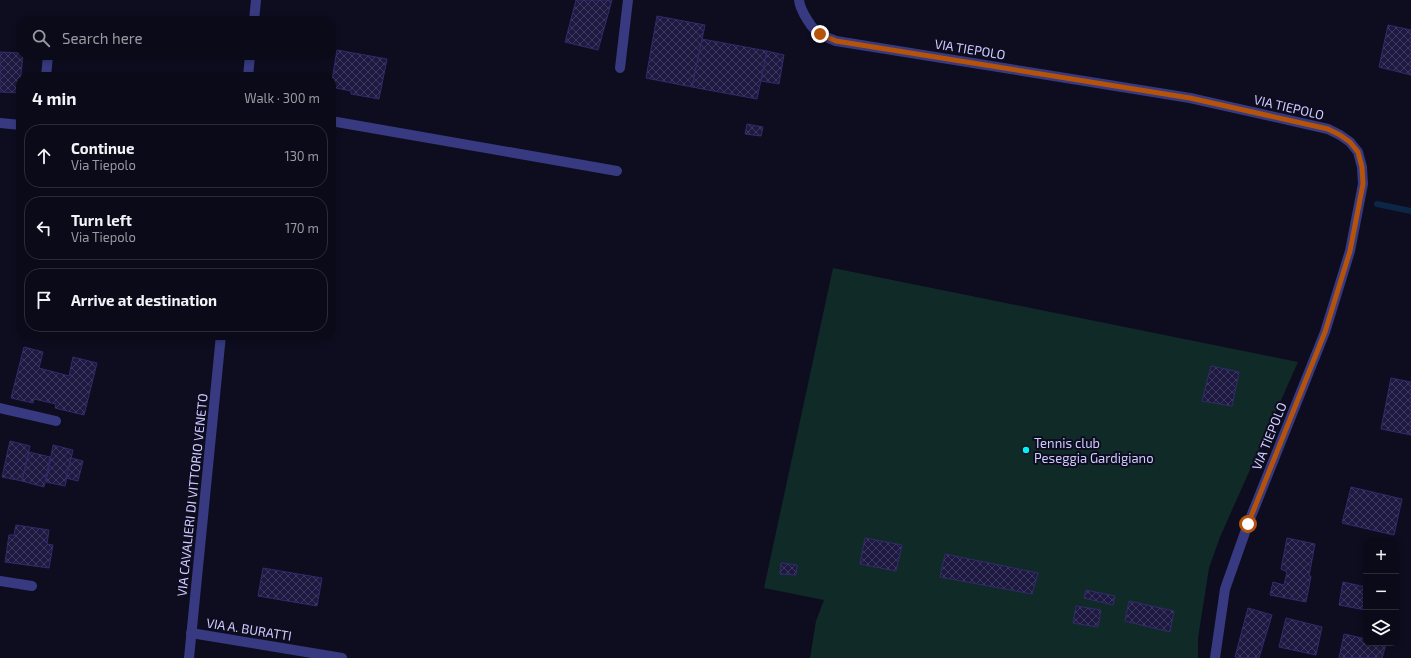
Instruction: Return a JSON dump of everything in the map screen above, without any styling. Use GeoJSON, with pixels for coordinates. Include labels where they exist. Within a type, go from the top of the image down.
{"type":"FeatureCollection","features":[{"type":"Feature","properties":{"kind":"street"},"geometry":{"type":"LineString","coordinates":[[254,16],[256,0]]}},
{"type":"Feature","properties":{"kind":"street"},"geometry":{"type":"LineString","coordinates":[[620,68],[628,0]]}},
{"type":"Feature","properties":{"kind":"street","name":"VIA TIEPOLO"},"geometry":{"type":"LineString","coordinates":[[799,0],[807,20],[820,34],[836,41],[1190,98],[1328,129],[1350,142],[1358,152],[1362,167],[1363,184],[1350,251],[1325,332],[1248,524],[1225,589],[1215,658]]}},
{"type":"Feature","properties":{"kind":"street"},"geometry":{"type":"LineString","coordinates":[[46,72],[48,60]]}},
{"type":"Feature","properties":{"kind":"street"},"geometry":{"type":"LineString","coordinates":[[248,72],[250,60]]}},
{"type":"Feature","properties":{"kind":"street"},"geometry":{"type":"LineString","coordinates":[[336,121],[617,171]]}},
{"type":"Feature","properties":{"kind":"street"},"geometry":{"type":"LineString","coordinates":[[0,123],[16,125]]}},
{"type":"Feature","properties":{"kind":"street","name":"VIA CAVALIERI DI VITTORIO VENETO"},"geometry":{"type":"LineString","coordinates":[[189,658],[221,340]]}},
{"type":"Feature","properties":{"kind":"street"},"geometry":{"type":"LineString","coordinates":[[0,408],[56,421]]}},
{"type":"Feature","properties":{"kind":"street"},"geometry":{"type":"LineString","coordinates":[[0,581],[32,586]]}},
{"type":"Feature","properties":{"kind":"street","name":"VIA A. BURATTI"},"geometry":{"type":"LineString","coordinates":[[191,633],[302,655],[342,658]]}},
{"type":"Feature","properties":{"kind":"green space","name":"Tennis club Peseggia Gardigiano"},"geometry":{"type":"Polygon","coordinates":[[[833,268],[1298,362],[1220,537],[1209,568],[1198,638],[1198,658],[810,658],[816,621],[824,600],[764,588],[833,268]]]}},
{"type":"Feature","properties":{"kind":"building"},"geometry":{"type":"Polygon","coordinates":[[[576,0],[612,0],[598,50],[565,42],[576,0]]]}},
{"type":"Feature","properties":{"kind":"building"},"geometry":{"type":"Polygon","coordinates":[[[657,16],[705,25],[692,87],[646,78],[657,16]]]}},
{"type":"Feature","properties":{"kind":"building"},"geometry":{"type":"Polygon","coordinates":[[[1388,25],[1411,30],[1411,75],[1379,67],[1388,25]]]}},
{"type":"Feature","properties":{"kind":"building"},"geometry":{"type":"Polygon","coordinates":[[[702,39],[767,51],[757,99],[692,87],[702,39]]]}},
{"type":"Feature","properties":{"kind":"building"},"geometry":{"type":"Polygon","coordinates":[[[337,50],[387,59],[379,99],[351,94],[351,91],[336,88],[336,72],[333,72],[337,50]]]}},
{"type":"Feature","properties":{"kind":"building"},"geometry":{"type":"Polygon","coordinates":[[[767,51],[784,55],[779,84],[761,81],[767,51]]]}},
{"type":"Feature","properties":{"kind":"building"},"geometry":{"type":"Polygon","coordinates":[[[0,52],[16,53],[16,60],[22,60],[21,72],[16,72],[16,93],[0,92],[0,52]]]}},
{"type":"Feature","properties":{"kind":"building"},"geometry":{"type":"Polygon","coordinates":[[[747,124],[763,127],[761,136],[745,134],[747,124]]]}},
{"type":"Feature","properties":{"kind":"building"},"geometry":{"type":"Polygon","coordinates":[[[24,347],[43,352],[39,368],[69,376],[73,357],[97,363],[84,415],[55,408],[56,404],[34,399],[33,403],[11,398],[24,347]]]}},
{"type":"Feature","properties":{"kind":"building"},"geometry":{"type":"Polygon","coordinates":[[[1211,366],[1239,372],[1232,406],[1202,401],[1211,366]]]}},
{"type":"Feature","properties":{"kind":"building"},"geometry":{"type":"Polygon","coordinates":[[[1391,378],[1411,382],[1411,435],[1381,429],[1391,378]]]}},
{"type":"Feature","properties":{"kind":"building"},"geometry":{"type":"Polygon","coordinates":[[[10,441],[30,446],[22,481],[2,477],[10,441]]]}},
{"type":"Feature","properties":{"kind":"building"},"geometry":{"type":"Polygon","coordinates":[[[53,445],[73,450],[65,486],[46,482],[53,445]]]}},
{"type":"Feature","properties":{"kind":"building"},"geometry":{"type":"Polygon","coordinates":[[[29,452],[50,457],[44,487],[22,481],[29,452]]]}},
{"type":"Feature","properties":{"kind":"building"},"geometry":{"type":"Polygon","coordinates":[[[71,458],[83,461],[78,481],[66,478],[71,458]]]}},
{"type":"Feature","properties":{"kind":"building"},"geometry":{"type":"Polygon","coordinates":[[[1351,487],[1402,499],[1394,535],[1342,523],[1351,487]]]}},
{"type":"Feature","properties":{"kind":"building"},"geometry":{"type":"Polygon","coordinates":[[[16,525],[49,530],[47,544],[53,545],[49,568],[5,562],[9,535],[14,535],[16,525]]]}},
{"type":"Feature","properties":{"kind":"building"},"geometry":{"type":"Polygon","coordinates":[[[865,538],[902,545],[896,571],[860,564],[865,538]]]}},
{"type":"Feature","properties":{"kind":"building"},"geometry":{"type":"Polygon","coordinates":[[[1287,538],[1315,544],[1306,602],[1270,595],[1273,582],[1284,585],[1287,572],[1281,569],[1287,538]]]}},
{"type":"Feature","properties":{"kind":"building"},"geometry":{"type":"Polygon","coordinates":[[[945,554],[1038,573],[1032,594],[940,577],[945,554]]]}},
{"type":"Feature","properties":{"kind":"building"},"geometry":{"type":"Polygon","coordinates":[[[781,563],[797,565],[796,575],[780,574],[781,563]]]}},
{"type":"Feature","properties":{"kind":"building"},"geometry":{"type":"Polygon","coordinates":[[[263,568],[322,578],[317,606],[258,596],[263,568]]]}},
{"type":"Feature","properties":{"kind":"building"},"geometry":{"type":"Polygon","coordinates":[[[1343,582],[1363,586],[1363,609],[1339,605],[1343,582]]]}},
{"type":"Feature","properties":{"kind":"building"},"geometry":{"type":"Polygon","coordinates":[[[1086,590],[1115,596],[1113,605],[1084,598],[1086,590]]]}},
{"type":"Feature","properties":{"kind":"building"},"geometry":{"type":"Polygon","coordinates":[[[1129,601],[1174,611],[1170,632],[1125,621],[1129,601]]]}},
{"type":"Feature","properties":{"kind":"building"},"geometry":{"type":"Polygon","coordinates":[[[1076,606],[1101,610],[1098,627],[1073,623],[1076,606]]]}},
{"type":"Feature","properties":{"kind":"building"},"geometry":{"type":"Polygon","coordinates":[[[1248,608],[1272,615],[1259,658],[1235,657],[1248,608]]]}},
{"type":"Feature","properties":{"kind":"building"},"geometry":{"type":"Polygon","coordinates":[[[1286,618],[1322,627],[1316,655],[1279,647],[1286,618]]]}},
{"type":"Feature","properties":{"kind":"building"},"geometry":{"type":"Polygon","coordinates":[[[1344,634],[1363,638],[1363,646],[1385,646],[1382,658],[1339,658],[1344,634]]]}},
{"type":"Feature","properties":{"kind":"waterway"},"geometry":{"type":"LineString","coordinates":[[1377,204],[1411,211]]}},
{"type":"Feature","properties":{"kind":"place","name":"Tennis club Peseggia Gardigiano"},"geometry":{"type":"Point","coordinates":[1026,450]}},
{"type":"Feature","properties":{"kind":"route"},"geometry":{"type":"LineString","coordinates":[[820,34],[836,41],[1190,98],[1328,129],[1350,142],[1358,152],[1362,167],[1363,184],[1350,251],[1325,332],[1248,524]]}}]}
